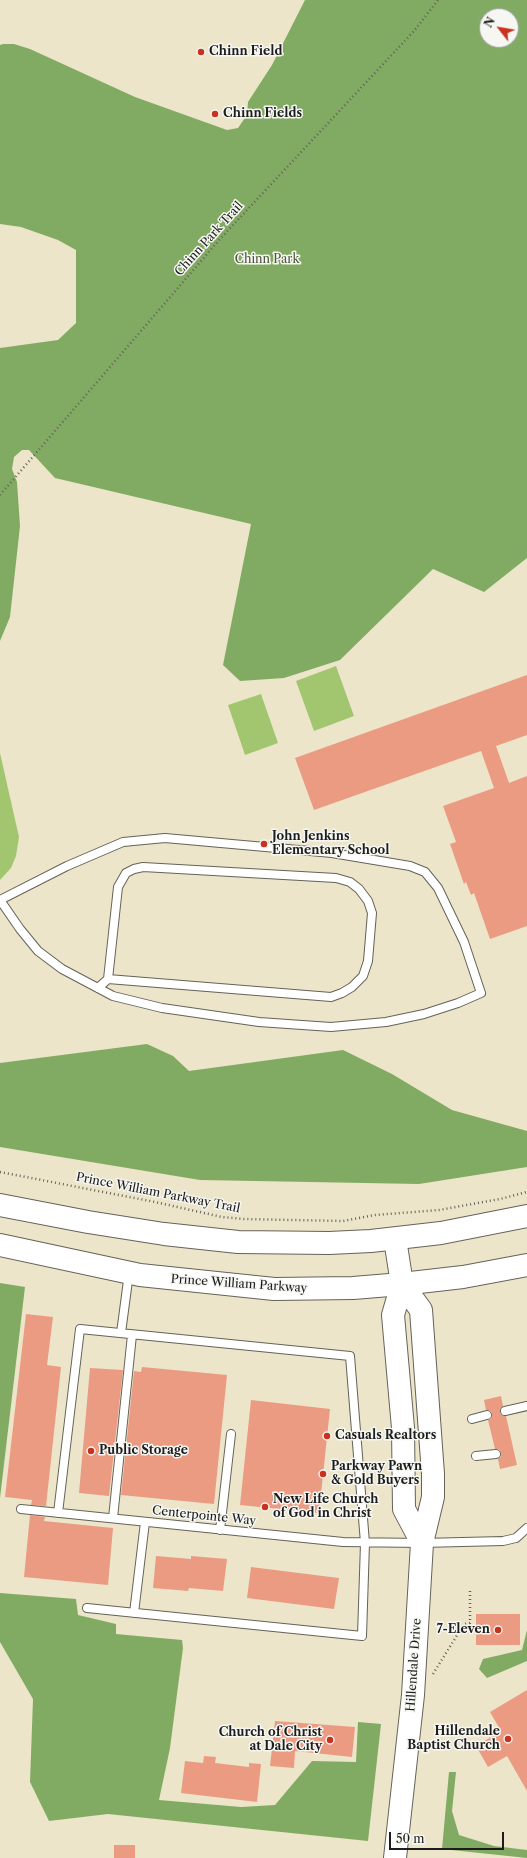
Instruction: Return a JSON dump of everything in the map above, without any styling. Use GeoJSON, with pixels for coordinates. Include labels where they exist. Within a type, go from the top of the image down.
{"type":"FeatureCollection","features":[{"type":"Feature","properties":{"kind":"main road"},"geometry":{"type":"LineString","coordinates":[[0,1205],[88,1222],[164,1234],[238,1242],[329,1243],[395,1239],[441,1233],[527,1216]]}},
{"type":"Feature","properties":{"kind":"main road","name":"Hillendale Drive"},"geometry":{"type":"LineString","coordinates":[[395,1239],[402,1284],[393,1315],[403,1428],[404,1509],[422,1543]]}},
{"type":"Feature","properties":{"kind":"main road","name":"Prince William Parkway"},"geometry":{"type":"LineString","coordinates":[[0,1245],[129,1273],[170,1280],[274,1289],[353,1288],[402,1284],[463,1277],[527,1265]]}},
{"type":"Feature","properties":{"kind":"main road","name":"Hillendale Drive"},"geometry":{"type":"LineString","coordinates":[[395,1858],[414,1688],[422,1543],[432,1506],[433,1489],[421,1310],[402,1284]]}},
{"type":"Feature","properties":{"kind":"lane"},"geometry":{"type":"LineString","coordinates":[[165,838],[332,853],[410,866],[425,872],[438,888],[464,942],[481,993],[458,1003],[424,1014],[386,1022],[331,1027],[259,1022],[162,1008],[113,996],[98,988],[62,969],[38,951],[20,929],[0,900],[68,866],[123,842],[165,838]]}},
{"type":"Feature","properties":{"kind":"lane"},"geometry":{"type":"LineString","coordinates":[[98,988],[108,979],[118,887],[124,876],[134,869],[142,867],[336,878],[350,882],[359,889],[368,901],[372,913],[368,960],[362,976],[352,987],[331,997],[108,979]]}},
{"type":"Feature","properties":{"kind":"lane"},"geometry":{"type":"LineString","coordinates":[[121,1333],[129,1273]]}},
{"type":"Feature","properties":{"kind":"lane"},"geometry":{"type":"LineString","coordinates":[[58,1513],[80,1329],[350,1356],[365,1543],[362,1636],[87,1608]]}},
{"type":"Feature","properties":{"kind":"lane"},"geometry":{"type":"LineString","coordinates":[[112,1518],[132,1335]]}},
{"type":"Feature","properties":{"kind":"lane"},"geometry":{"type":"LineString","coordinates":[[504,1411],[527,1406]]}},
{"type":"Feature","properties":{"kind":"lane"},"geometry":{"type":"LineString","coordinates":[[472,1419],[487,1415]]}},
{"type":"Feature","properties":{"kind":"lane"},"geometry":{"type":"LineString","coordinates":[[220,1530],[231,1434]]}},
{"type":"Feature","properties":{"kind":"lane"},"geometry":{"type":"LineString","coordinates":[[476,1456],[496,1454]]}},
{"type":"Feature","properties":{"kind":"lane","name":"Centerpointe Way"},"geometry":{"type":"LineString","coordinates":[[21,1509],[220,1530],[365,1543],[422,1543],[503,1540],[516,1538],[527,1528]]}},
{"type":"Feature","properties":{"kind":"lane"},"geometry":{"type":"LineString","coordinates":[[134,1612],[145,1522]]}},
{"type":"Feature","properties":{"kind":"path","name":"Chinn Park Trail"},"geometry":{"type":"LineString","coordinates":[[0,495],[220,239],[414,31],[438,0]]}},
{"type":"Feature","properties":{"kind":"path","name":"Prince William Parkway Trail"},"geometry":{"type":"LineString","coordinates":[[0,1172],[155,1202],[222,1217],[244,1220],[343,1221],[374,1215],[439,1210],[500,1200],[527,1192]]}},
{"type":"Feature","properties":{"kind":"path"},"geometry":{"type":"LineString","coordinates":[[433,1675],[464,1624],[470,1623],[470,1589]]}},
{"type":"Feature","properties":{"kind":"green space","name":"Chinn Park"},"geometry":{"type":"Polygon","coordinates":[[[305,0],[527,0],[527,558],[484,592],[433,569],[340,660],[284,678],[240,681],[223,665],[251,524],[55,478],[29,450],[22,450],[14,457],[12,469],[17,482],[20,526],[10,617],[0,641],[0,348],[58,340],[76,323],[76,250],[58,240],[21,227],[0,224],[0,45],[14,44],[30,49],[135,97],[227,130],[238,128],[247,115],[248,102],[272,65],[305,0]]]}},
{"type":"Feature","properties":{"kind":"green space"},"geometry":{"type":"Polygon","coordinates":[[[336,666],[354,716],[314,731],[296,681],[336,666]]]}},
{"type":"Feature","properties":{"kind":"green space"},"geometry":{"type":"Polygon","coordinates":[[[261,694],[278,743],[245,755],[228,705],[261,694]]]}},
{"type":"Feature","properties":{"kind":"green space"},"geometry":{"type":"Polygon","coordinates":[[[0,753],[19,837],[16,856],[11,868],[0,880],[0,753]]]}},
{"type":"Feature","properties":{"kind":"green space"},"geometry":{"type":"Polygon","coordinates":[[[147,1044],[173,1056],[189,1071],[343,1050],[392,1074],[452,1110],[527,1131],[527,1167],[419,1184],[200,1180],[0,1147],[0,1063],[147,1044]]]}},
{"type":"Feature","properties":{"kind":"green space"},"geometry":{"type":"Polygon","coordinates":[[[0,1283],[25,1287],[0,1498],[0,1283]]]}},
{"type":"Feature","properties":{"kind":"green space"},"geometry":{"type":"Polygon","coordinates":[[[0,1593],[76,1599],[78,1615],[116,1624],[116,1634],[182,1640],[183,1648],[170,1748],[159,1800],[241,1807],[275,1805],[312,1761],[356,1762],[358,1722],[381,1724],[368,1841],[108,1814],[49,1821],[30,1782],[33,1699],[0,1642],[0,1593]]]}},
{"type":"Feature","properties":{"kind":"green space"},"geometry":{"type":"Polygon","coordinates":[[[527,1630],[527,1661],[487,1678],[479,1669],[483,1659],[522,1650],[527,1630]]]}},
{"type":"Feature","properties":{"kind":"green space"},"geometry":{"type":"Polygon","coordinates":[[[449,1772],[456,1772],[452,1811],[459,1835],[494,1846],[527,1850],[527,1858],[442,1849],[449,1772]]]}},
{"type":"Feature","properties":{"kind":"building"},"geometry":{"type":"Polygon","coordinates":[[[527,675],[527,735],[496,746],[509,783],[527,776],[527,926],[490,939],[474,893],[471,895],[466,882],[464,884],[450,844],[456,842],[443,806],[494,788],[481,751],[314,810],[295,758],[527,675]]]}},
{"type":"Feature","properties":{"kind":"building"},"geometry":{"type":"Polygon","coordinates":[[[26,1314],[53,1317],[47,1365],[61,1367],[46,1506],[31,1505],[32,1500],[5,1497],[26,1314]]]}},
{"type":"Feature","properties":{"kind":"building"},"geometry":{"type":"Polygon","coordinates":[[[142,1367],[227,1375],[214,1504],[121,1495],[134,1371],[141,1372],[142,1367]]]}},
{"type":"Feature","properties":{"kind":"building"},"geometry":{"type":"Polygon","coordinates":[[[90,1368],[123,1370],[109,1496],[79,1493],[90,1368]]]}},
{"type":"Feature","properties":{"kind":"building"},"geometry":{"type":"Polygon","coordinates":[[[501,1396],[503,1406],[500,1409],[500,1413],[506,1416],[517,1465],[500,1469],[498,1459],[501,1457],[501,1453],[499,1449],[495,1449],[488,1420],[491,1419],[492,1414],[491,1411],[486,1410],[484,1400],[501,1396]]]}},
{"type":"Feature","properties":{"kind":"building"},"geometry":{"type":"Polygon","coordinates":[[[251,1400],[330,1409],[319,1513],[240,1505],[251,1400]]]}},
{"type":"Feature","properties":{"kind":"building"},"geometry":{"type":"Polygon","coordinates":[[[30,1515],[45,1517],[44,1521],[113,1528],[108,1585],[24,1577],[30,1515]]]}},
{"type":"Feature","properties":{"kind":"building"},"geometry":{"type":"Polygon","coordinates":[[[156,1556],[191,1559],[191,1556],[227,1559],[223,1591],[189,1588],[188,1591],[153,1588],[156,1556]]]}},
{"type":"Feature","properties":{"kind":"building"},"geometry":{"type":"Polygon","coordinates":[[[251,1567],[339,1578],[334,1609],[247,1598],[251,1567]]]}},
{"type":"Feature","properties":{"kind":"building","name":"7-Eleven"},"geometry":{"type":"Polygon","coordinates":[[[476,1614],[520,1614],[520,1645],[476,1645],[476,1614]]]}},
{"type":"Feature","properties":{"kind":"building","name":"Hillendale Baptist Church"},"geometry":{"type":"Polygon","coordinates":[[[527,1690],[527,1791],[507,1756],[488,1767],[476,1746],[501,1731],[490,1712],[527,1690]]]}},
{"type":"Feature","properties":{"kind":"building"},"geometry":{"type":"Polygon","coordinates":[[[275,1721],[355,1727],[352,1757],[295,1751],[294,1768],[270,1766],[275,1721]]]}},
{"type":"Feature","properties":{"kind":"building"},"geometry":{"type":"Polygon","coordinates":[[[204,1756],[216,1757],[215,1763],[249,1767],[249,1763],[261,1764],[257,1802],[181,1793],[185,1761],[203,1763],[204,1756]]]}},
{"type":"Feature","properties":{"kind":"building"},"geometry":{"type":"Polygon","coordinates":[[[114,1845],[135,1845],[135,1858],[114,1858],[114,1845]]]}},
{"type":"Feature","properties":{"kind":"place","name":"Chinn Field"},"geometry":{"type":"Point","coordinates":[201,52]}},
{"type":"Feature","properties":{"kind":"place","name":"Chinn Fields"},"geometry":{"type":"Point","coordinates":[215,114]}},
{"type":"Feature","properties":{"kind":"place","name":"John Jenkins Elementary School"},"geometry":{"type":"Point","coordinates":[264,844]}},
{"type":"Feature","properties":{"kind":"place","name":"Casuals Realtors"},"geometry":{"type":"Point","coordinates":[327,1436]}},
{"type":"Feature","properties":{"kind":"place","name":"Public Storage"},"geometry":{"type":"Point","coordinates":[91,1451]}},
{"type":"Feature","properties":{"kind":"place","name":"Parkway Pawn & Gold Buyers"},"geometry":{"type":"Point","coordinates":[323,1474]}},
{"type":"Feature","properties":{"kind":"place","name":"New Life Church of God in Christ"},"geometry":{"type":"Point","coordinates":[265,1507]}},
{"type":"Feature","properties":{"kind":"place","name":"7-Eleven"},"geometry":{"type":"Point","coordinates":[498,1630]}},
{"type":"Feature","properties":{"kind":"place","name":"Hillendale Baptist Church"},"geometry":{"type":"Point","coordinates":[508,1739]}},
{"type":"Feature","properties":{"kind":"place","name":"Church of Christ at Dale City"},"geometry":{"type":"Point","coordinates":[330,1740]}}]}
